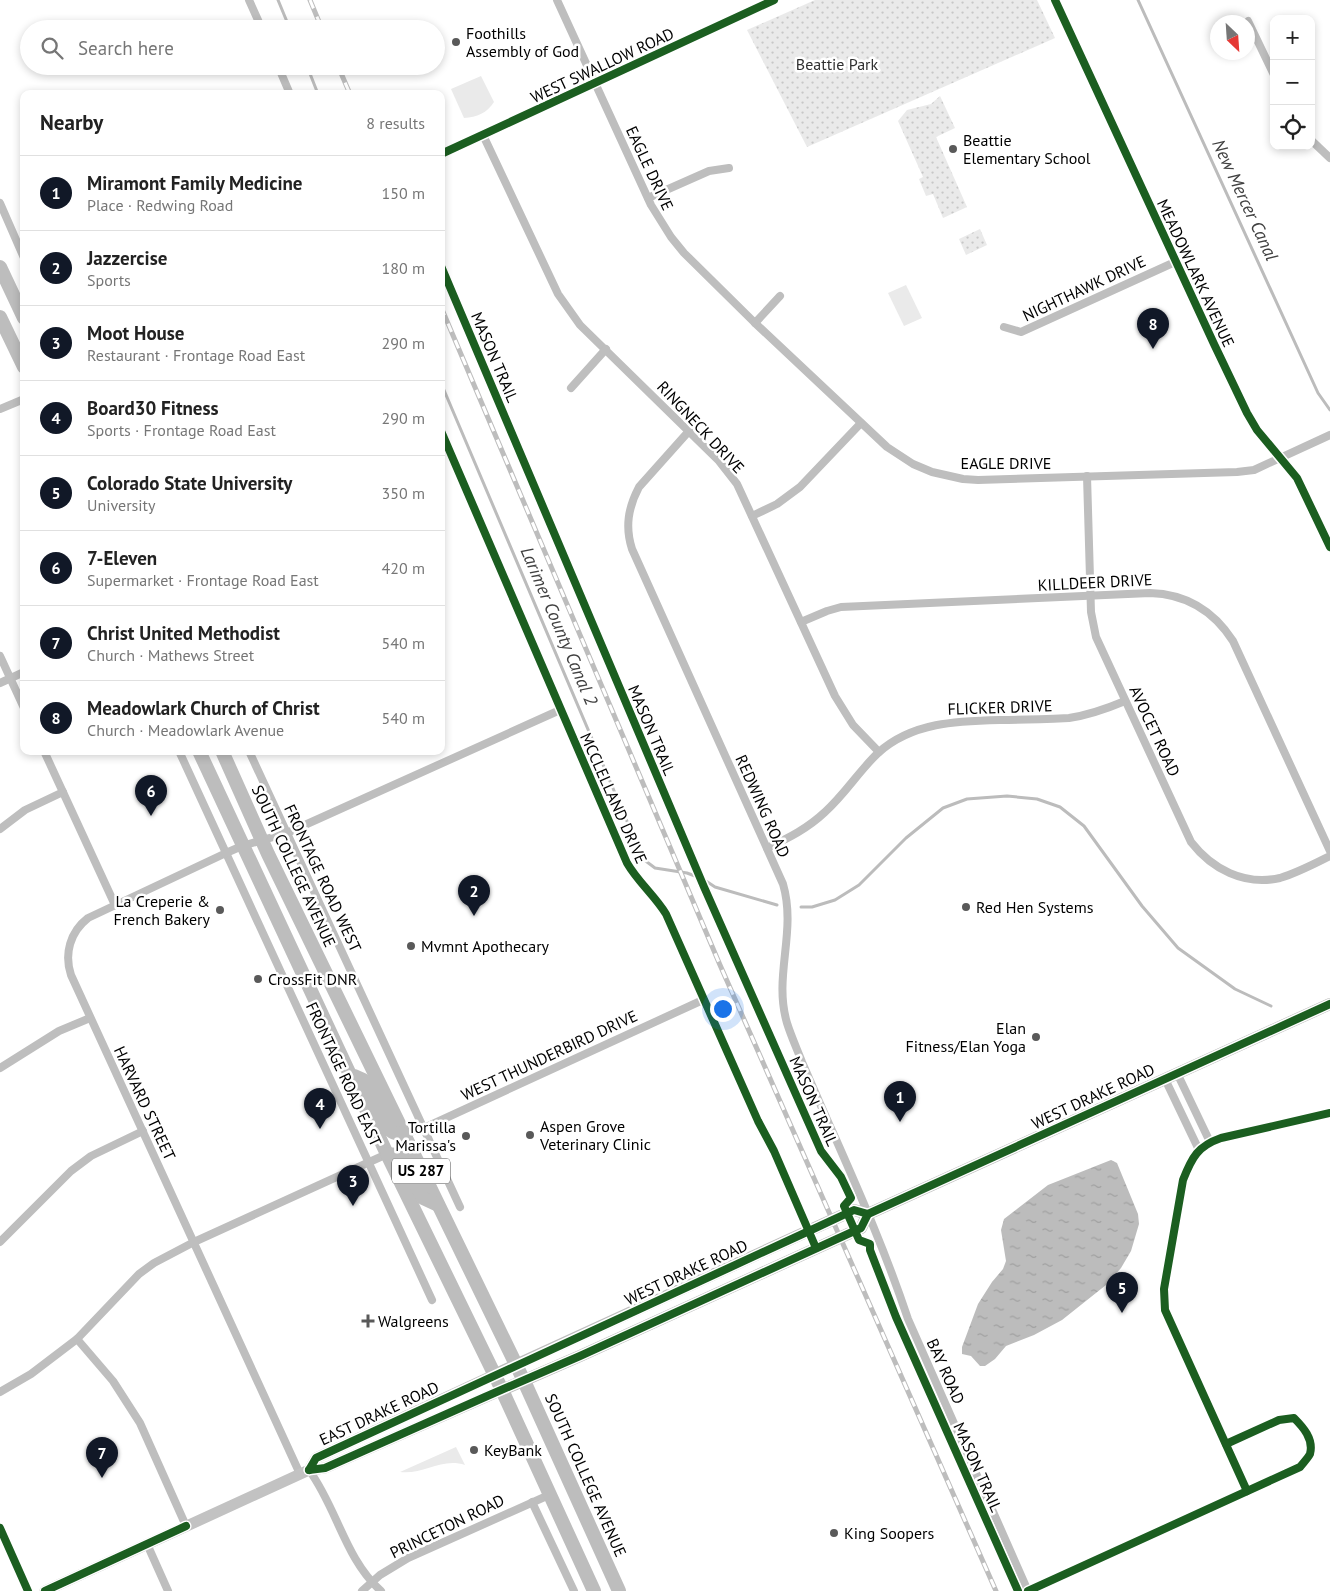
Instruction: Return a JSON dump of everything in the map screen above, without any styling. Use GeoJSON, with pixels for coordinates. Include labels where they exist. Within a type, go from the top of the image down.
{"type":"FeatureCollection","features":[{"type":"Feature","properties":{"kind":"highway"},"geometry":{"type":"LineString","coordinates":[[0,267],[20,310]]}},
{"type":"Feature","properties":{"kind":"highway"},"geometry":{"type":"LineString","coordinates":[[0,317],[20,359]]}},
{"type":"Feature","properties":{"kind":"highway","name":"US 287"},"geometry":{"type":"LineString","coordinates":[[201,755],[350,1076],[502,1390],[594,1591]]}},
{"type":"Feature","properties":{"kind":"highway","name":"SOUTH COLLEGE AVENUE"},"geometry":{"type":"LineString","coordinates":[[224,755],[262,841],[524,1381],[619,1591]]}},
{"type":"Feature","properties":{"kind":"highway"},"geometry":{"type":"LineString","coordinates":[[350,1076],[363,1080],[386,1126],[391,1132],[404,1134]]}},
{"type":"Feature","properties":{"kind":"highway"},"geometry":{"type":"LineString","coordinates":[[387,1154],[397,1154],[401,1157],[423,1198],[438,1204]]}},
{"type":"Feature","properties":{"kind":"main road","name":"WEST DRAKE ROAD"},"geometry":{"type":"LineString","coordinates":[[524,1381],[861,1228],[868,1214],[1330,1004]]}},
{"type":"Feature","properties":{"kind":"main road","name":"WEST DRAKE ROAD"},"geometry":{"type":"LineString","coordinates":[[516,1366],[854,1210],[868,1214]]}},
{"type":"Feature","properties":{"kind":"main road"},"geometry":{"type":"LineString","coordinates":[[676,1311],[679,1305],[691,1294],[733,1266]]}},
{"type":"Feature","properties":{"kind":"main road"},"geometry":{"type":"LineString","coordinates":[[629,1333],[664,1310],[668,1305],[668,1296]]}},
{"type":"Feature","properties":{"kind":"main road","name":"EAST DRAKE ROAD"},"geometry":{"type":"LineString","coordinates":[[304,1472],[316,1458],[516,1366]]}},
{"type":"Feature","properties":{"kind":"main road","name":"EAST DRAKE ROAD"},"geometry":{"type":"LineString","coordinates":[[45,1591],[304,1472],[325,1468],[524,1381]]}},
{"type":"Feature","properties":{"kind":"street"},"geometry":{"type":"LineString","coordinates":[[249,0],[258,20]]}},
{"type":"Feature","properties":{"kind":"street","name":"EAGLE DRIVE"},"geometry":{"type":"LineString","coordinates":[[557,0],[661,223],[684,253],[755,323],[861,423],[899,456],[926,469],[947,476],[978,480],[1237,472],[1254,470],[1330,434]]}},
{"type":"Feature","properties":{"kind":"street","name":"WEST SWALLOW ROAD"},"geometry":{"type":"LineString","coordinates":[[445,152],[774,0]]}},
{"type":"Feature","properties":{"kind":"street","name":"MEADOWLARK AVENUE"},"geometry":{"type":"LineString","coordinates":[[1055,0],[1247,413],[1257,430],[1297,478],[1330,547]]}},
{"type":"Feature","properties":{"kind":"street"},"geometry":{"type":"LineString","coordinates":[[1255,36],[1270,67]]}},
{"type":"Feature","properties":{"kind":"street"},"geometry":{"type":"LineString","coordinates":[[282,75],[288,90]]}},
{"type":"Feature","properties":{"kind":"street","name":"RINGNECK DRIVE"},"geometry":{"type":"LineString","coordinates":[[483,135],[558,294],[580,324],[730,473],[737,484],[843,711],[879,752]]}},
{"type":"Feature","properties":{"kind":"street"},"geometry":{"type":"LineString","coordinates":[[1315,144],[1330,158]]}},
{"type":"Feature","properties":{"kind":"street"},"geometry":{"type":"LineString","coordinates":[[648,198],[709,171],[729,168]]}},
{"type":"Feature","properties":{"kind":"street"},"geometry":{"type":"LineString","coordinates":[[0,203],[20,249]]}},
{"type":"Feature","properties":{"kind":"street","name":"NIGHTHAWK DRIVE"},"geometry":{"type":"LineString","coordinates":[[1004,327],[1022,332],[1176,262]]}},
{"type":"Feature","properties":{"kind":"street"},"geometry":{"type":"LineString","coordinates":[[755,323],[780,296]]}},
{"type":"Feature","properties":{"kind":"street"},"geometry":{"type":"LineString","coordinates":[[570,388],[606,349]]}},
{"type":"Feature","properties":{"kind":"street"},"geometry":{"type":"LineString","coordinates":[[0,409],[20,401]]}},
{"type":"Feature","properties":{"kind":"street"},"geometry":{"type":"LineString","coordinates":[[752,516],[777,504],[800,487],[861,423]]}},
{"type":"Feature","properties":{"kind":"street","name":"REDWING ROAD"},"geometry":{"type":"LineString","coordinates":[[689,431],[639,487],[628,517],[628,538],[783,884],[789,924],[782,986],[783,1005],[787,1023],[868,1214]]}},
{"type":"Feature","properties":{"kind":"street","name":"MCCLELLAND DRIVE"},"geometry":{"type":"LineString","coordinates":[[445,440],[627,863],[632,873],[659,902],[666,914],[816,1248]]}},
{"type":"Feature","properties":{"kind":"street","name":"AVOCET ROAD"},"geometry":{"type":"LineString","coordinates":[[1087,476],[1091,596],[1096,637],[1186,834],[1200,853],[1220,869],[1233,875],[1259,880],[1290,874],[1330,856]]}},
{"type":"Feature","properties":{"kind":"street","name":"KILLDEER DRIVE"},"geometry":{"type":"LineString","coordinates":[[801,622],[840,607],[1163,593],[1191,601],[1217,620],[1233,641],[1330,851]]}},
{"type":"Feature","properties":{"kind":"street"},"geometry":{"type":"LineString","coordinates":[[0,656],[20,700]]}},
{"type":"Feature","properties":{"kind":"street"},"geometry":{"type":"LineString","coordinates":[[0,684],[20,674]]}},
{"type":"Feature","properties":{"kind":"street","name":"FLICKER DRIVE"},"geometry":{"type":"LineString","coordinates":[[768,848],[795,835],[817,820],[879,752],[905,736],[940,724],[955,722],[1069,718],[1096,713],[1125,701]]}},
{"type":"Feature","properties":{"kind":"street","name":"HARVARD STREET"},"geometry":{"type":"LineString","coordinates":[[381,1591],[371,1582],[345,1540],[320,1486],[304,1472],[90,1018],[68,966],[68,948],[79,925],[88,918],[114,905],[242,846],[286,833],[560,710]]}},
{"type":"Feature","properties":{"kind":"street"},"geometry":{"type":"LineString","coordinates":[[46,755],[114,905]]}},
{"type":"Feature","properties":{"kind":"street","name":"FRONTAGE ROAD EAST"},"geometry":{"type":"LineString","coordinates":[[181,755],[432,1300]]}},
{"type":"Feature","properties":{"kind":"street","name":"FRONTAGE ROAD WEST"},"geometry":{"type":"LineString","coordinates":[[251,755],[460,1207]]}},
{"type":"Feature","properties":{"kind":"street"},"geometry":{"type":"LineString","coordinates":[[0,829],[25,810],[63,792]]}},
{"type":"Feature","properties":{"kind":"street","name":"WEST THUNDERBIRD DRIVE"},"geometry":{"type":"LineString","coordinates":[[404,1134],[424,1128],[704,999]]}},
{"type":"Feature","properties":{"kind":"street"},"geometry":{"type":"LineString","coordinates":[[0,1068],[60,1032],[90,1018]]}},
{"type":"Feature","properties":{"kind":"street"},"geometry":{"type":"LineString","coordinates":[[1177,1073],[1210,1142]]}},
{"type":"Feature","properties":{"kind":"street"},"geometry":{"type":"LineString","coordinates":[[1165,1079],[1199,1150]]}},
{"type":"Feature","properties":{"kind":"street"},"geometry":{"type":"LineString","coordinates":[[1176,1218],[1183,1180],[1189,1163],[1199,1150],[1210,1142],[1330,1113]]}},
{"type":"Feature","properties":{"kind":"street"},"geometry":{"type":"LineString","coordinates":[[0,1242],[72,1170],[91,1156],[143,1132]]}},
{"type":"Feature","properties":{"kind":"street"},"geometry":{"type":"LineString","coordinates":[[0,1392],[31,1374],[77,1339],[139,1274],[161,1258],[387,1154]]}},
{"type":"Feature","properties":{"kind":"street","name":"BAY ROAD"},"geometry":{"type":"LineString","coordinates":[[868,1214],[908,1319],[1028,1591]]}},
{"type":"Feature","properties":{"kind":"street"},"geometry":{"type":"LineString","coordinates":[[77,1339],[112,1381],[140,1423],[186,1526]]}},
{"type":"Feature","properties":{"kind":"street","name":"PRINCETON ROAD"},"geometry":{"type":"LineString","coordinates":[[362,1591],[371,1582],[423,1550],[549,1494]]}},
{"type":"Feature","properties":{"kind":"street"},"geometry":{"type":"LineString","coordinates":[[532,1502],[574,1591]]}},
{"type":"Feature","properties":{"kind":"street"},"geometry":{"type":"LineString","coordinates":[[0,1528],[28,1591]]}},
{"type":"Feature","properties":{"kind":"street"},"geometry":{"type":"LineString","coordinates":[[147,1544],[168,1591]]}},
{"type":"Feature","properties":{"kind":"green space","name":"Beattie Park"},"geometry":{"type":"Polygon","coordinates":[[[815,0],[1037,0],[1055,38],[807,147],[747,30],[815,0]]]}},
{"type":"Feature","properties":{"kind":"green space"},"geometry":{"type":"Polygon","coordinates":[[[481,76],[494,102],[481,114],[464,118],[451,89],[481,76]]]}},
{"type":"Feature","properties":{"kind":"green space"},"geometry":{"type":"Polygon","coordinates":[[[940,96],[955,128],[936,137],[967,207],[943,218],[933,194],[926,196],[919,179],[923,177],[898,121],[907,110],[931,104],[940,96]]]}},
{"type":"Feature","properties":{"kind":"green space"},"geometry":{"type":"Polygon","coordinates":[[[980,229],[987,245],[966,255],[959,239],[980,229]]]}},
{"type":"Feature","properties":{"kind":"green space"},"geometry":{"type":"Polygon","coordinates":[[[906,285],[922,318],[904,326],[888,293],[906,285]]]}},
{"type":"Feature","properties":{"kind":"green space"},"geometry":{"type":"Polygon","coordinates":[[[456,1447],[465,1465],[448,1463],[417,1471],[400,1472],[456,1447]]]}},
{"type":"Feature","properties":{"kind":"water"},"geometry":{"type":"Polygon","coordinates":[[[1111,1160],[1117,1163],[1138,1214],[1139,1224],[1131,1251],[1121,1268],[1106,1285],[1062,1320],[1034,1335],[1006,1346],[995,1359],[985,1366],[980,1366],[971,1356],[962,1354],[962,1347],[978,1304],[1003,1269],[1006,1261],[1001,1230],[1004,1219],[1048,1185],[1111,1160]]]}},
{"type":"Feature","properties":{"kind":"waterway","name":"Larimer County Canal 2"},"geometry":{"type":"LineString","coordinates":[[278,0],[286,20]]}},
{"type":"Feature","properties":{"kind":"waterway","name":"New Mercer Canal"},"geometry":{"type":"LineString","coordinates":[[1138,0],[1318,393],[1330,410]]}},
{"type":"Feature","properties":{"kind":"waterway","name":"Larimer County Canal 2"},"geometry":{"type":"LineString","coordinates":[[311,75],[316,90]]}},
{"type":"Feature","properties":{"kind":"waterway","name":"Larimer County Canal 2"},"geometry":{"type":"LineString","coordinates":[[445,392],[643,859],[655,868],[687,873],[703,879],[715,887],[777,905]]}},
{"type":"Feature","properties":{"kind":"waterway","name":"Larimer County Canal 2"},"geometry":{"type":"LineString","coordinates":[[801,907],[812,907],[835,900],[859,885],[906,838],[943,808],[967,799],[1007,796],[1037,799],[1060,807],[1084,826],[1142,906],[1178,948],[1235,989],[1271,1006]]}},
{"type":"Feature","properties":{"kind":"railway"},"geometry":{"type":"LineString","coordinates":[[310,0],[318,20]]}},
{"type":"Feature","properties":{"kind":"railway"},"geometry":{"type":"LineString","coordinates":[[342,75],[348,90]]}},
{"type":"Feature","properties":{"kind":"railway"},"geometry":{"type":"LineString","coordinates":[[445,316],[720,965],[996,1591]]}},
{"type":"Feature","properties":{"kind":"cycle path"},"geometry":{"type":"LineString","coordinates":[[445,152],[774,0]]}},
{"type":"Feature","properties":{"kind":"cycle path"},"geometry":{"type":"LineString","coordinates":[[1055,0],[1247,413],[1257,430],[1297,478],[1330,547]]}},
{"type":"Feature","properties":{"kind":"cycle path","name":"MASON TRAIL"},"geometry":{"type":"LineString","coordinates":[[445,275],[704,887],[821,1151],[841,1177],[851,1198],[844,1206],[859,1240],[870,1244],[870,1250],[896,1317],[1018,1591]]}},
{"type":"Feature","properties":{"kind":"cycle path"},"geometry":{"type":"LineString","coordinates":[[445,440],[627,863],[666,914],[816,1248]]}},
{"type":"Feature","properties":{"kind":"cycle path"},"geometry":{"type":"LineString","coordinates":[[309,1470],[325,1468],[580,1356],[861,1228],[868,1214],[1330,1004]]}},
{"type":"Feature","properties":{"kind":"cycle path"},"geometry":{"type":"LineString","coordinates":[[1247,1491],[1165,1310],[1164,1289],[1183,1180],[1197,1153],[1213,1141],[1330,1113]]}},
{"type":"Feature","properties":{"kind":"cycle path"},"geometry":{"type":"LineString","coordinates":[[309,1470],[316,1458],[854,1210],[868,1214]]}},
{"type":"Feature","properties":{"kind":"cycle path"},"geometry":{"type":"LineString","coordinates":[[1028,1591],[1300,1467],[1309,1456],[1311,1449],[1307,1434],[1294,1418],[1279,1420],[1226,1444]]}},
{"type":"Feature","properties":{"kind":"cycle path"},"geometry":{"type":"LineString","coordinates":[[45,1591],[186,1526]]}},
{"type":"Feature","properties":{"kind":"cycle path"},"geometry":{"type":"LineString","coordinates":[[0,1528],[28,1591]]}},
{"type":"Feature","properties":{"kind":"place","name":"Foothills Assembly of God"},"geometry":{"type":"Point","coordinates":[456,42]}},
{"type":"Feature","properties":{"kind":"place","name":"Beattie Elementary School"},"geometry":{"type":"Point","coordinates":[953,149]}},
{"type":"Feature","properties":{"kind":"place","name":"Meadowlark Church of Christ"},"geometry":{"type":"Point","coordinates":[1153,349]}},
{"type":"Feature","properties":{"kind":"place","name":"7-Eleven"},"geometry":{"type":"Point","coordinates":[151,816]}},
{"type":"Feature","properties":{"kind":"place","name":"Red Hen Systems"},"geometry":{"type":"Point","coordinates":[966,907]}},
{"type":"Feature","properties":{"kind":"place","name":"La Creperie & French Bakery"},"geometry":{"type":"Point","coordinates":[220,910]}},
{"type":"Feature","properties":{"kind":"place","name":"Jazzercise"},"geometry":{"type":"Point","coordinates":[474,916]}},
{"type":"Feature","properties":{"kind":"place","name":"Mvmnt Apothecary"},"geometry":{"type":"Point","coordinates":[411,946]}},
{"type":"Feature","properties":{"kind":"place","name":"CrossFit DNR"},"geometry":{"type":"Point","coordinates":[258,979]}},
{"type":"Feature","properties":{"kind":"place","name":"Elan Fitness/Elan Yoga"},"geometry":{"type":"Point","coordinates":[1036,1037]}},
{"type":"Feature","properties":{"kind":"place","name":"Miramont Family Medicine"},"geometry":{"type":"Point","coordinates":[900,1122]}},
{"type":"Feature","properties":{"kind":"place","name":"Board30 Fitness"},"geometry":{"type":"Point","coordinates":[320,1129]}},
{"type":"Feature","properties":{"kind":"place","name":"Aspen Grove Veterinary Clinic"},"geometry":{"type":"Point","coordinates":[530,1135]}},
{"type":"Feature","properties":{"kind":"place","name":"Tortilla Marissa's"},"geometry":{"type":"Point","coordinates":[466,1136]}},
{"type":"Feature","properties":{"kind":"place","name":"Moot House"},"geometry":{"type":"Point","coordinates":[353,1206]}},
{"type":"Feature","properties":{"kind":"place","name":"Colorado State University"},"geometry":{"type":"Point","coordinates":[1122,1313]}},
{"type":"Feature","properties":{"kind":"place","name":"Walgreens"},"geometry":{"type":"Point","coordinates":[368,1321]}},
{"type":"Feature","properties":{"kind":"place","name":"KeyBank"},"geometry":{"type":"Point","coordinates":[474,1450]}},
{"type":"Feature","properties":{"kind":"place","name":"Christ United Methodist"},"geometry":{"type":"Point","coordinates":[102,1478]}},
{"type":"Feature","properties":{"kind":"place","name":"King Soopers"},"geometry":{"type":"Point","coordinates":[834,1533]}}]}
